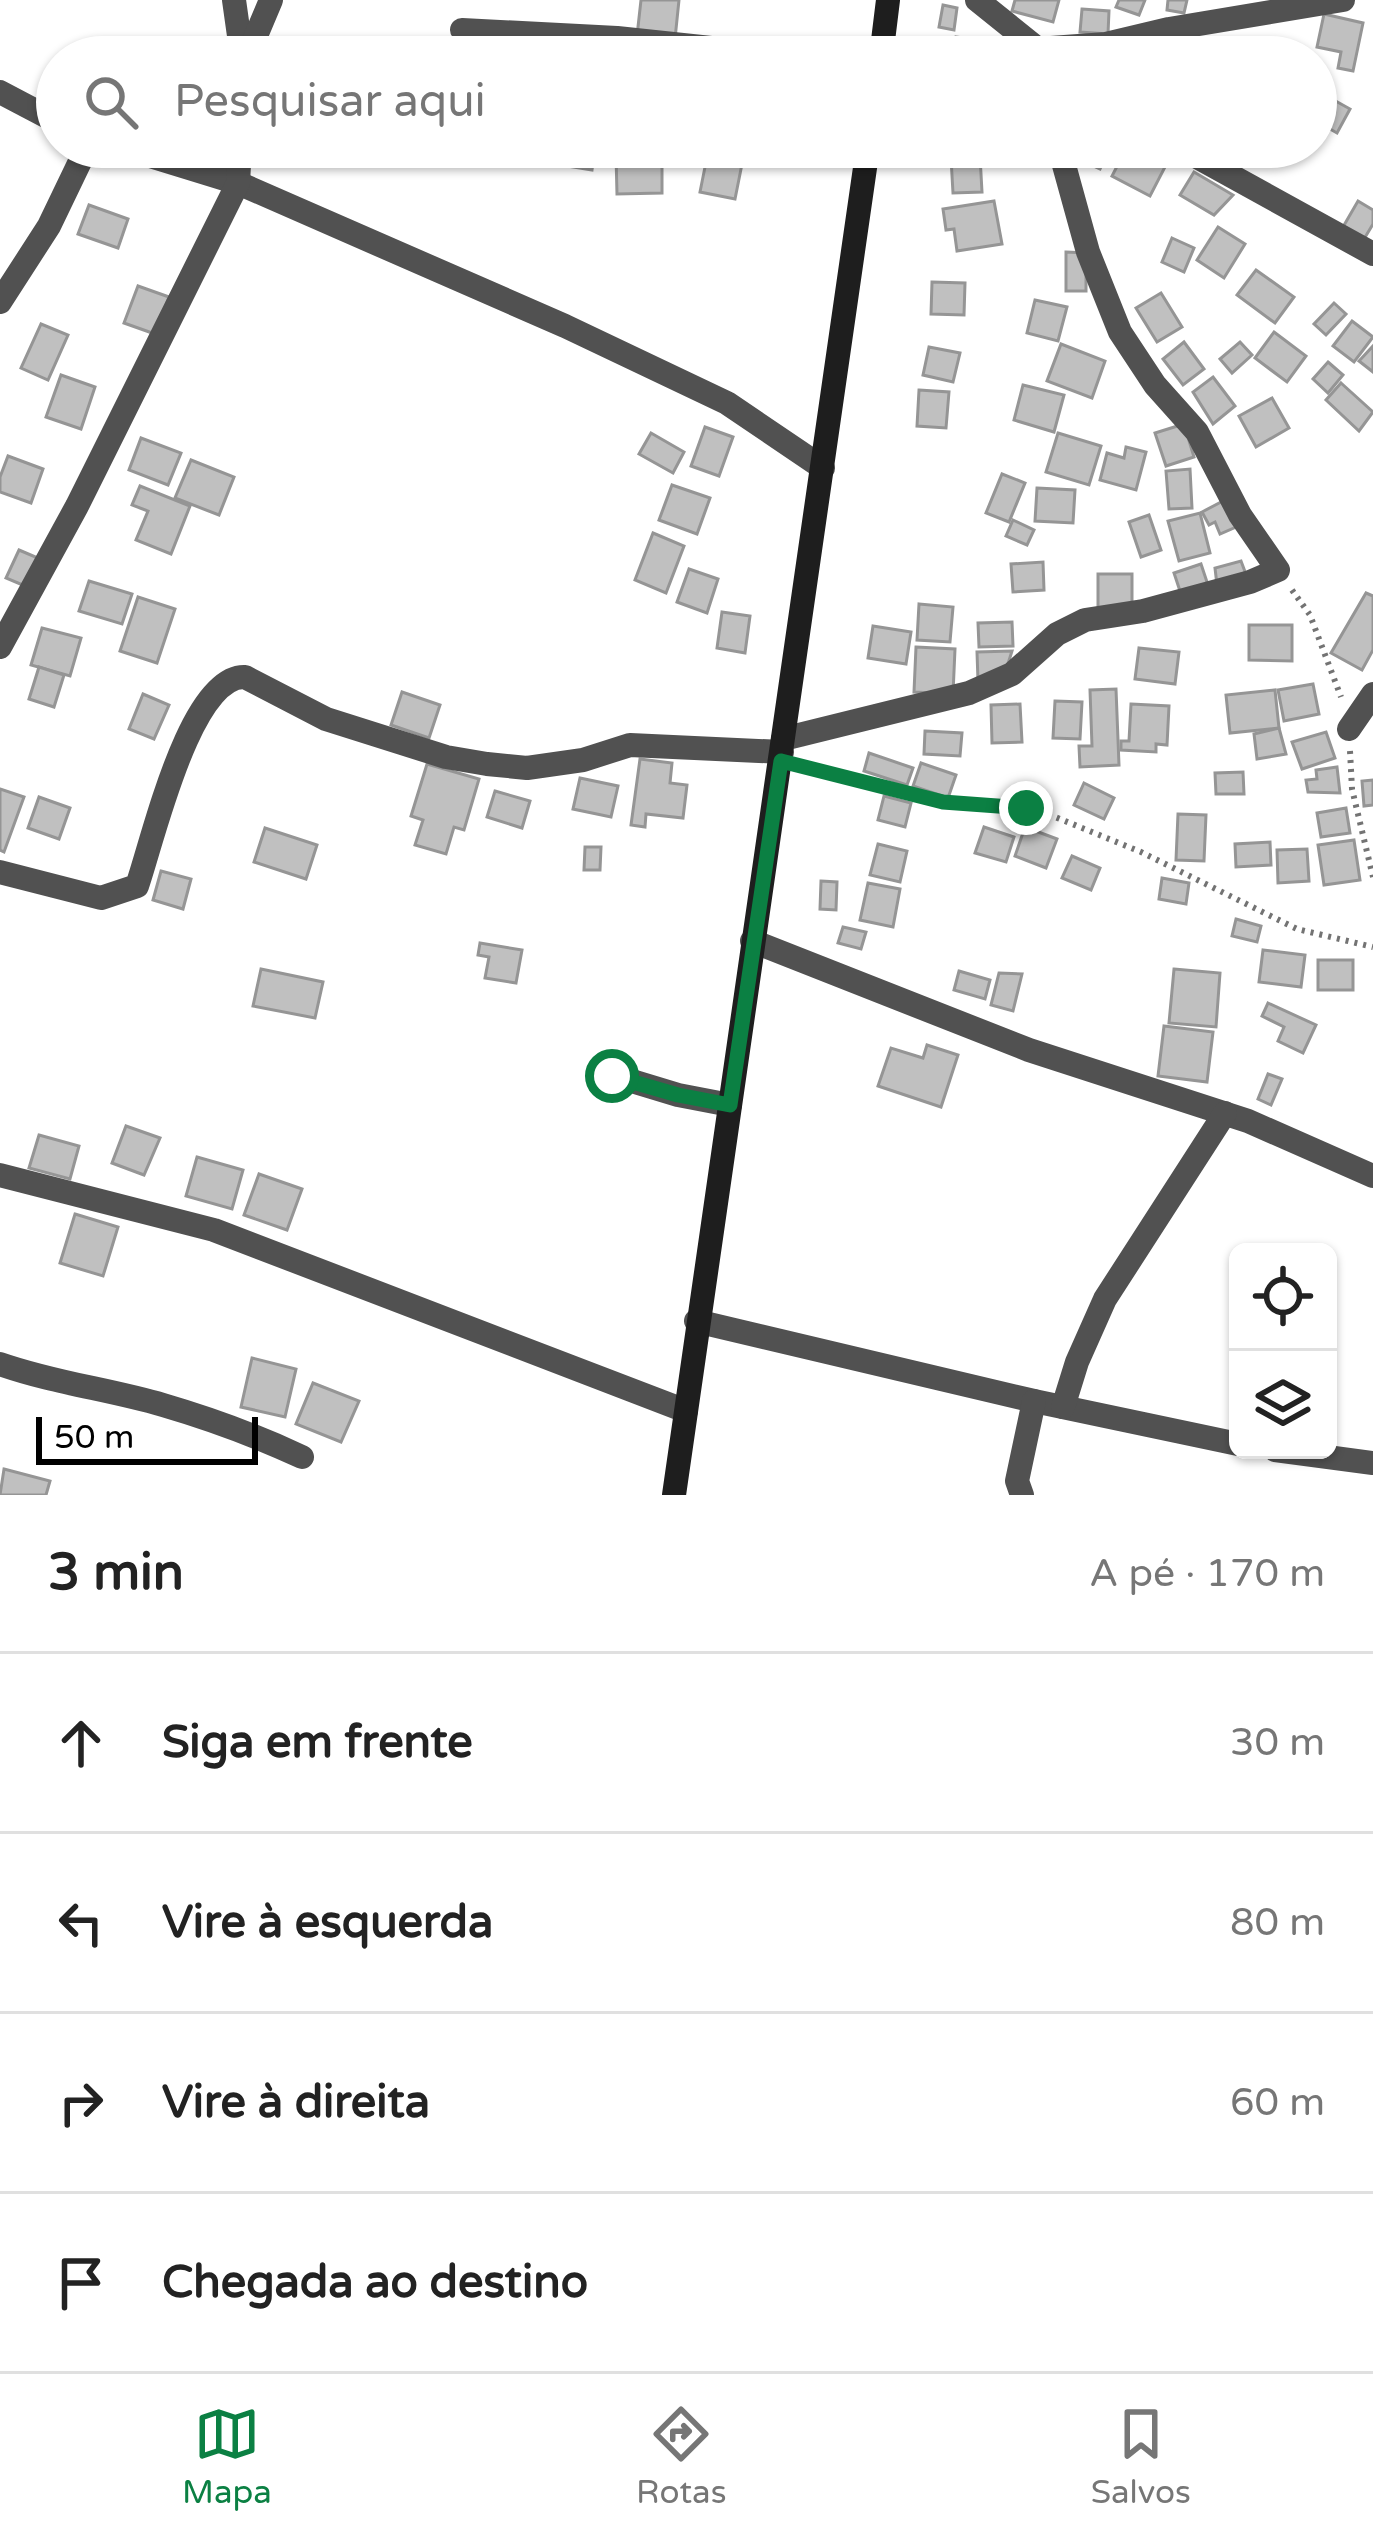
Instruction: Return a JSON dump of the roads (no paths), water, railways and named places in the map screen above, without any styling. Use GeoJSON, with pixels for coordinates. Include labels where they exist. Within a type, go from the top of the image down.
{"type":"FeatureCollection","features":[{"type":"Feature","properties":{"kind":"main road"},"geometry":{"type":"LineString","coordinates":[[884,36],[888,0]]}},
{"type":"Feature","properties":{"kind":"main road"},"geometry":{"type":"LineString","coordinates":[[674,1495],[865,168]]}},
{"type":"Feature","properties":{"kind":"street"},"geometry":{"type":"LineString","coordinates":[[234,0],[240,36]]}},
{"type":"Feature","properties":{"kind":"street"},"geometry":{"type":"LineString","coordinates":[[254,36],[271,0]]}},
{"type":"Feature","properties":{"kind":"street"},"geometry":{"type":"LineString","coordinates":[[977,0],[1021,36]]}},
{"type":"Feature","properties":{"kind":"street"},"geometry":{"type":"LineString","coordinates":[[1140,36],[1343,0]]}},
{"type":"Feature","properties":{"kind":"street"},"geometry":{"type":"LineString","coordinates":[[462,30],[567,36]]}},
{"type":"Feature","properties":{"kind":"street"},"geometry":{"type":"LineString","coordinates":[[0,92],[36,111]]}},
{"type":"Feature","properties":{"kind":"street"},"geometry":{"type":"LineString","coordinates":[[0,302],[49,226],[76,168]]}},
{"type":"Feature","properties":{"kind":"street"},"geometry":{"type":"LineString","coordinates":[[189,168],[238,183],[565,326],[727,403],[823,468]]}},
{"type":"Feature","properties":{"kind":"street"},"geometry":{"type":"LineString","coordinates":[[0,647],[77,506],[238,183],[239,168]]}},
{"type":"Feature","properties":{"kind":"street"},"geometry":{"type":"LineString","coordinates":[[0,872],[100,898],[136,886],[188,733],[211,694],[235,677],[245,677],[326,719],[446,758],[488,764],[546,766],[630,745],[782,751],[1012,674],[1057,634],[1085,620],[1143,611],[1277,570],[1240,515],[1197,432],[1155,385],[1120,332],[1088,251],[1065,168]]}},
{"type":"Feature","properties":{"kind":"street"},"geometry":{"type":"LineString","coordinates":[[1217,168],[1373,254]]}},
{"type":"Feature","properties":{"kind":"street"},"geometry":{"type":"LineString","coordinates":[[1349,729],[1373,694]]}},
{"type":"Feature","properties":{"kind":"street"},"geometry":{"type":"LineString","coordinates":[[752,941],[1029,1050],[1225,1113],[1373,1177]]}},
{"type":"Feature","properties":{"kind":"street"},"geometry":{"type":"LineString","coordinates":[[612,1076],[730,1105]]}},
{"type":"Feature","properties":{"kind":"street"},"geometry":{"type":"LineString","coordinates":[[1063,1407],[1105,1299],[1225,1113]]}},
{"type":"Feature","properties":{"kind":"street"},"geometry":{"type":"LineString","coordinates":[[0,1175],[214,1230],[686,1411]]}},
{"type":"Feature","properties":{"kind":"street"},"geometry":{"type":"LineString","coordinates":[[697,1322],[1229,1442]]}},
{"type":"Feature","properties":{"kind":"street"},"geometry":{"type":"LineString","coordinates":[[0,1364],[50,1382],[159,1403],[255,1435],[302,1457]]}},
{"type":"Feature","properties":{"kind":"street"},"geometry":{"type":"LineString","coordinates":[[1022,1495],[1017,1481],[1034,1401]]}},
{"type":"Feature","properties":{"kind":"street"},"geometry":{"type":"LineString","coordinates":[[1337,1458],[1373,1463]]}}]}
